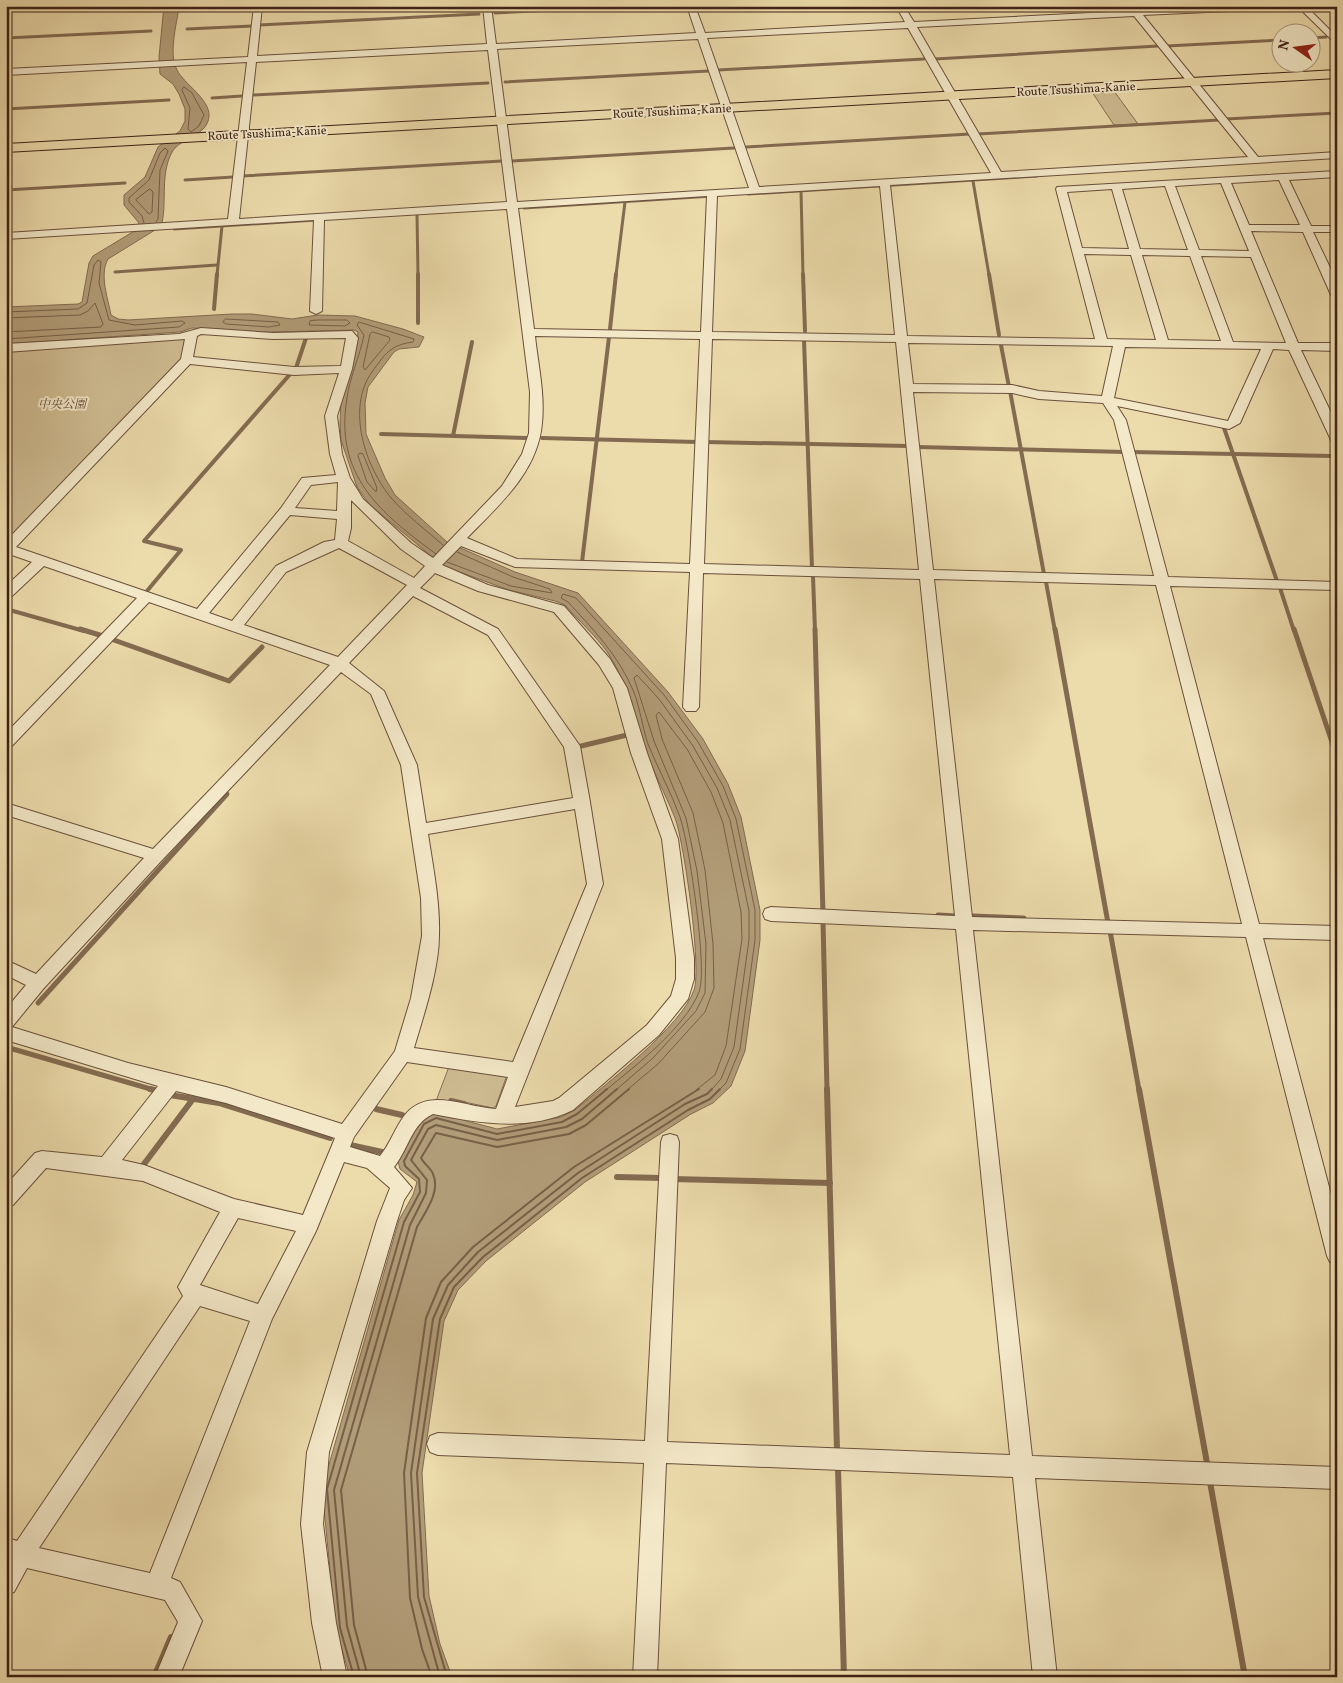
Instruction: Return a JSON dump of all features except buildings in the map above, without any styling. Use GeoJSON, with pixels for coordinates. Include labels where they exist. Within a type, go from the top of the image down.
{"type":"FeatureCollection","features":[{"type":"Feature","properties":{"kind":"main road","name":"Route Tsushima-Kanie"},"geometry":{"type":"LineString","coordinates":[[6,148],[1337,74]]}},
{"type":"Feature","properties":{"kind":"street"},"geometry":{"type":"LineString","coordinates":[[6,7],[14,6]]}},
{"type":"Feature","properties":{"kind":"street"},"geometry":{"type":"LineString","coordinates":[[233,223],[258,6]]}},
{"type":"Feature","properties":{"kind":"street"},"geometry":{"type":"LineString","coordinates":[[6,1022],[38,983],[156,856],[507,488],[530,452],[537,431],[538,413],[487,6]]}},
{"type":"Feature","properties":{"kind":"street"},"geometry":{"type":"LineString","coordinates":[[691,6],[755,191]]}},
{"type":"Feature","properties":{"kind":"street"},"geometry":{"type":"LineString","coordinates":[[900,6],[998,176]]}},
{"type":"Feature","properties":{"kind":"street"},"geometry":{"type":"LineString","coordinates":[[6,72],[911,25],[1133,10],[1272,6]]}},
{"type":"Feature","properties":{"kind":"street"},"geometry":{"type":"LineString","coordinates":[[1300,6],[1337,42]]}},
{"type":"Feature","properties":{"kind":"street"},"geometry":{"type":"LineString","coordinates":[[1133,10],[1255,160]]}},
{"type":"Feature","properties":{"kind":"street"},"geometry":{"type":"LineString","coordinates":[[6,236],[755,191],[885,185],[998,176],[1337,156]]}},
{"type":"Feature","properties":{"kind":"street"},"geometry":{"type":"LineString","coordinates":[[1056,174],[1102,342]]}},
{"type":"Feature","properties":{"kind":"street"},"geometry":{"type":"LineString","coordinates":[[1061,189],[1337,174]]}},
{"type":"Feature","properties":{"kind":"street"},"geometry":{"type":"LineString","coordinates":[[1283,177],[1337,295]]}},
{"type":"Feature","properties":{"kind":"street"},"geometry":{"type":"LineString","coordinates":[[1225,180],[1294,346],[1337,440]]}},
{"type":"Feature","properties":{"kind":"street"},"geometry":{"type":"LineString","coordinates":[[1169,183],[1228,344]]}},
{"type":"Feature","properties":{"kind":"street"},"geometry":{"type":"LineString","coordinates":[[885,185],[909,388],[1045,1677]]}},
{"type":"Feature","properties":{"kind":"street"},"geometry":{"type":"LineString","coordinates":[[1116,186],[1163,343]]}},
{"type":"Feature","properties":{"kind":"street"},"geometry":{"type":"LineString","coordinates":[[691,707],[712,195]]}},
{"type":"Feature","properties":{"kind":"street"},"geometry":{"type":"LineString","coordinates":[[316,312],[319,218]]}},
{"type":"Feature","properties":{"kind":"street"},"geometry":{"type":"LineString","coordinates":[[1245,228],[1337,229]]}},
{"type":"Feature","properties":{"kind":"street"},"geometry":{"type":"LineString","coordinates":[[1077,251],[1256,254]]}},
{"type":"Feature","properties":{"kind":"street"},"geometry":{"type":"LineString","coordinates":[[6,348],[179,337],[201,331],[273,336],[348,333],[352,338],[346,368],[331,416],[336,454],[344,478],[358,501],[406,546],[434,565],[483,588],[559,609],[605,662],[625,700],[639,753],[670,839],[685,958],[685,979],[679,1000],[653,1030],[566,1104],[556,1109],[502,1117],[484,1116],[433,1106],[426,1107],[412,1119],[389,1160],[383,1166]]}},
{"type":"Feature","properties":{"kind":"street"},"geometry":{"type":"LineString","coordinates":[[528,332],[1337,347]]}},
{"type":"Feature","properties":{"kind":"street"},"geometry":{"type":"LineString","coordinates":[[156,1587],[263,1315],[308,1225],[346,1133],[403,1054],[420,998],[431,936],[429,898],[409,765],[377,691],[339,662],[6,548],[187,360],[192,333]]}},
{"type":"Feature","properties":{"kind":"street"},"geometry":{"type":"LineString","coordinates":[[1120,342],[1107,400],[1120,420],[1337,1256]]}},
{"type":"Feature","properties":{"kind":"street"},"geometry":{"type":"LineString","coordinates":[[909,388],[1012,389],[1039,395],[1107,400],[1228,425],[1234,423],[1269,345]]}},
{"type":"Feature","properties":{"kind":"street"},"geometry":{"type":"LineString","coordinates":[[187,360],[294,370],[346,368]]}},
{"type":"Feature","properties":{"kind":"street"},"geometry":{"type":"LineString","coordinates":[[200,615],[286,511],[306,481],[344,478]]}},
{"type":"Feature","properties":{"kind":"street"},"geometry":{"type":"LineString","coordinates":[[341,543],[344,528],[344,478]]}},
{"type":"Feature","properties":{"kind":"street"},"geometry":{"type":"LineString","coordinates":[[286,511],[344,514]]}},
{"type":"Feature","properties":{"kind":"street"},"geometry":{"type":"LineString","coordinates":[[458,541],[515,563],[1337,586]]}},
{"type":"Feature","properties":{"kind":"street"},"geometry":{"type":"LineString","coordinates":[[235,627],[281,569],[329,546],[341,543],[413,587],[493,632],[572,746],[594,884],[502,1117]]}},
{"type":"Feature","properties":{"kind":"street"},"geometry":{"type":"LineString","coordinates":[[6,594],[41,561]]}},
{"type":"Feature","properties":{"kind":"street"},"geometry":{"type":"LineString","coordinates":[[6,743],[146,597]]}},
{"type":"Feature","properties":{"kind":"street"},"geometry":{"type":"LineString","coordinates":[[419,830],[582,802]]}},
{"type":"Feature","properties":{"kind":"street"},"geometry":{"type":"LineString","coordinates":[[6,809],[156,856]]}},
{"type":"Feature","properties":{"kind":"street"},"geometry":{"type":"LineString","coordinates":[[771,914],[966,923],[1337,933]]}},
{"type":"Feature","properties":{"kind":"street"},"geometry":{"type":"LineString","coordinates":[[6,967],[38,983]]}},
{"type":"Feature","properties":{"kind":"street"},"geometry":{"type":"LineString","coordinates":[[6,1033],[172,1082],[226,1095],[346,1133]]}},
{"type":"Feature","properties":{"kind":"street"},"geometry":{"type":"LineString","coordinates":[[403,1054],[519,1071]]}},
{"type":"Feature","properties":{"kind":"street"},"geometry":{"type":"LineString","coordinates":[[106,1166],[172,1082]]}},
{"type":"Feature","properties":{"kind":"street"},"geometry":{"type":"LineString","coordinates":[[645,1677],[670,1142]]}},
{"type":"Feature","properties":{"kind":"street"},"geometry":{"type":"LineString","coordinates":[[335,1677],[324,1623],[313,1533],[314,1491],[318,1452],[387,1220],[396,1195],[402,1188],[383,1166],[375,1161],[338,1152]]}},
{"type":"Feature","properties":{"kind":"street"},"geometry":{"type":"LineString","coordinates":[[6,1199],[42,1159],[106,1166],[144,1173],[233,1208],[308,1225]]}},
{"type":"Feature","properties":{"kind":"street"},"geometry":{"type":"LineString","coordinates":[[233,1208],[188,1287],[196,1295],[263,1315]]}},
{"type":"Feature","properties":{"kind":"street"},"geometry":{"type":"LineString","coordinates":[[6,1584],[14,1552],[196,1295]]}},
{"type":"Feature","properties":{"kind":"street"},"geometry":{"type":"LineString","coordinates":[[438,1444],[1337,1478]]}},
{"type":"Feature","properties":{"kind":"street"},"geometry":{"type":"LineString","coordinates":[[14,1552],[172,1590],[190,1622],[167,1677]]}},
{"type":"Feature","properties":{"kind":"green space"},"geometry":{"type":"Polygon","coordinates":[[[1114,91],[1138,124],[1114,125],[1092,92],[1114,91]]]}},
{"type":"Feature","properties":{"kind":"green space","name":"中央公園"},"geometry":{"type":"Polygon","coordinates":[[[186,340],[182,359],[6,542],[6,350],[186,340]]]}},
{"type":"Feature","properties":{"kind":"green space"},"geometry":{"type":"Polygon","coordinates":[[[450,1064],[508,1072],[496,1106],[493,1108],[450,1099],[448,1103],[436,1101],[450,1064]]]}},
{"type":"Feature","properties":{"kind":"water"},"geometry":{"type":"Polygon","coordinates":[[[164,6],[179,6],[173,47],[174,63],[180,75],[205,104],[209,116],[204,128],[176,147],[168,161],[162,223],[155,230],[108,259],[105,265],[104,279],[111,315],[118,319],[128,320],[232,314],[252,314],[292,319],[318,315],[355,316],[403,329],[424,337],[419,347],[399,349],[394,352],[368,387],[365,403],[366,434],[385,478],[395,495],[447,542],[515,572],[578,593],[668,692],[703,739],[728,784],[741,817],[760,910],[760,940],[745,1051],[731,1086],[713,1103],[691,1114],[585,1182],[486,1261],[458,1290],[444,1321],[422,1473],[429,1596],[440,1644],[452,1677],[350,1677],[336,1629],[322,1489],[399,1220],[413,1195],[417,1182],[400,1169],[398,1161],[420,1120],[436,1113],[497,1129],[561,1117],[575,1110],[642,1054],[675,1020],[687,1004],[694,990],[696,977],[694,932],[683,852],[675,818],[647,754],[625,686],[615,664],[598,641],[565,605],[509,590],[443,566],[369,504],[357,487],[341,440],[340,424],[341,402],[356,349],[358,332],[354,330],[269,332],[192,328],[180,332],[6,344],[6,307],[78,304],[82,302],[89,263],[93,256],[136,230],[139,223],[124,205],[124,195],[145,177],[158,147],[180,131],[185,121],[185,109],[179,94],[173,84],[160,74],[159,57],[164,6]]]}},
{"type":"Feature","properties":{"kind":"waterway"},"geometry":{"type":"LineString","coordinates":[[495,13],[639,6]]}},
{"type":"Feature","properties":{"kind":"waterway"},"geometry":{"type":"LineString","coordinates":[[259,25],[479,14]]}},
{"type":"Feature","properties":{"kind":"waterway"},"geometry":{"type":"LineString","coordinates":[[187,29],[252,26]]}},
{"type":"Feature","properties":{"kind":"waterway"},"geometry":{"type":"LineString","coordinates":[[6,38],[151,31]]}},
{"type":"Feature","properties":{"kind":"waterway"},"geometry":{"type":"LineString","coordinates":[[1320,37],[1326,37]]}},
{"type":"Feature","properties":{"kind":"waterway"},"geometry":{"type":"LineString","coordinates":[[1167,46],[1270,41]]}},
{"type":"Feature","properties":{"kind":"waterway"},"geometry":{"type":"LineString","coordinates":[[935,59],[1158,46]]}},
{"type":"Feature","properties":{"kind":"waterway"},"geometry":{"type":"LineString","coordinates":[[718,70],[924,59]]}},
{"type":"Feature","properties":{"kind":"waterway"},"geometry":{"type":"LineString","coordinates":[[505,82],[709,71]]}},
{"type":"Feature","properties":{"kind":"waterway"},"geometry":{"type":"LineString","coordinates":[[252,95],[488,83]]}},
{"type":"Feature","properties":{"kind":"waterway"},"geometry":{"type":"LineString","coordinates":[[212,98],[242,96]]}},
{"type":"Feature","properties":{"kind":"waterway"},"geometry":{"type":"LineString","coordinates":[[6,109],[169,100]]}},
{"type":"Feature","properties":{"kind":"waterway"},"geometry":{"type":"LineString","coordinates":[[1226,119],[1337,113]]}},
{"type":"Feature","properties":{"kind":"waterway"},"geometry":{"type":"LineString","coordinates":[[978,134],[1219,120]]}},
{"type":"Feature","properties":{"kind":"waterway"},"geometry":{"type":"LineString","coordinates":[[746,147],[970,134]]}},
{"type":"Feature","properties":{"kind":"waterway"},"geometry":{"type":"LineString","coordinates":[[512,161],[734,148]]}},
{"type":"Feature","properties":{"kind":"waterway"},"geometry":{"type":"LineString","coordinates":[[242,176],[502,161]]}},
{"type":"Feature","properties":{"kind":"waterway"},"geometry":{"type":"LineString","coordinates":[[748,194],[1037,176]]}},
{"type":"Feature","properties":{"kind":"waterway"},"geometry":{"type":"LineString","coordinates":[[185,180],[233,177]]}},
{"type":"Feature","properties":{"kind":"waterway"},"geometry":{"type":"LineString","coordinates":[[973,181],[989,275]]}},
{"type":"Feature","properties":{"kind":"waterway"},"geometry":{"type":"LineString","coordinates":[[6,190],[125,183]]}},
{"type":"Feature","properties":{"kind":"waterway"},"geometry":{"type":"LineString","coordinates":[[801,191],[803,275]]}},
{"type":"Feature","properties":{"kind":"waterway"},"geometry":{"type":"LineString","coordinates":[[524,208],[712,196]]}},
{"type":"Feature","properties":{"kind":"waterway"},"geometry":{"type":"LineString","coordinates":[[616,275],[625,202]]}},
{"type":"Feature","properties":{"kind":"waterway"},"geometry":{"type":"LineString","coordinates":[[417,214],[418,275]]}},
{"type":"Feature","properties":{"kind":"waterway"},"geometry":{"type":"LineString","coordinates":[[174,229],[316,220]]}},
{"type":"Feature","properties":{"kind":"waterway"},"geometry":{"type":"LineString","coordinates":[[217,275],[222,226]]}},
{"type":"Feature","properties":{"kind":"waterway"},"geometry":{"type":"LineString","coordinates":[[115,272],[217,265]]}},
{"type":"Feature","properties":{"kind":"waterway"},"geometry":{"type":"LineString","coordinates":[[214,309],[217,274]]}},
{"type":"Feature","properties":{"kind":"waterway"},"geometry":{"type":"LineString","coordinates":[[610,329],[616,274]]}},
{"type":"Feature","properties":{"kind":"waterway"},"geometry":{"type":"LineString","coordinates":[[803,274],[805,331]]}},
{"type":"Feature","properties":{"kind":"waterway"},"geometry":{"type":"LineString","coordinates":[[989,274],[999,335]]}},
{"type":"Feature","properties":{"kind":"waterway"},"geometry":{"type":"LineString","coordinates":[[418,275],[418,323]]}},
{"type":"Feature","properties":{"kind":"waterway"},"geometry":{"type":"LineString","coordinates":[[597,439],[609,337]]}},
{"type":"Feature","properties":{"kind":"waterway"},"geometry":{"type":"LineString","coordinates":[[296,368],[306,338]]}},
{"type":"Feature","properties":{"kind":"waterway"},"geometry":{"type":"LineString","coordinates":[[804,340],[808,444]]}},
{"type":"Feature","properties":{"kind":"waterway"},"geometry":{"type":"LineString","coordinates":[[453,436],[472,342]]}},
{"type":"Feature","properties":{"kind":"waterway"},"geometry":{"type":"LineString","coordinates":[[1001,345],[1009,387]]}},
{"type":"Feature","properties":{"kind":"waterway"},"geometry":{"type":"LineString","coordinates":[[147,591],[181,550],[144,541],[292,372]]}},
{"type":"Feature","properties":{"kind":"waterway"},"geometry":{"type":"LineString","coordinates":[[1010,391],[1021,449]]}},
{"type":"Feature","properties":{"kind":"waterway"},"geometry":{"type":"LineString","coordinates":[[1223,425],[1233,454]]}},
{"type":"Feature","properties":{"kind":"waterway"},"geometry":{"type":"LineString","coordinates":[[381,434],[453,436]]}},
{"type":"Feature","properties":{"kind":"waterway"},"geometry":{"type":"LineString","coordinates":[[453,436],[527,438]]}},
{"type":"Feature","properties":{"kind":"waterway"},"geometry":{"type":"LineString","coordinates":[[542,438],[597,439]]}},
{"type":"Feature","properties":{"kind":"waterway"},"geometry":{"type":"LineString","coordinates":[[582,562],[597,439]]}},
{"type":"Feature","properties":{"kind":"waterway"},"geometry":{"type":"LineString","coordinates":[[597,439],[697,442]]}},
{"type":"Feature","properties":{"kind":"waterway"},"geometry":{"type":"LineString","coordinates":[[706,442],[808,444]]}},
{"type":"Feature","properties":{"kind":"waterway"},"geometry":{"type":"LineString","coordinates":[[808,444],[908,446]]}},
{"type":"Feature","properties":{"kind":"waterway"},"geometry":{"type":"LineString","coordinates":[[808,444],[812,568]]}},
{"type":"Feature","properties":{"kind":"waterway"},"geometry":{"type":"LineString","coordinates":[[918,447],[1021,449]]}},
{"type":"Feature","properties":{"kind":"waterway"},"geometry":{"type":"LineString","coordinates":[[1021,449],[1125,452]]}},
{"type":"Feature","properties":{"kind":"waterway"},"geometry":{"type":"LineString","coordinates":[[1021,449],[1044,574]]}},
{"type":"Feature","properties":{"kind":"waterway"},"geometry":{"type":"LineString","coordinates":[[1132,452],[1233,454]]}},
{"type":"Feature","properties":{"kind":"waterway"},"geometry":{"type":"LineString","coordinates":[[1233,454],[1332,456]]}},
{"type":"Feature","properties":{"kind":"waterway"},"geometry":{"type":"LineString","coordinates":[[1233,454],[1277,581]]}},
{"type":"Feature","properties":{"kind":"waterway"},"geometry":{"type":"LineString","coordinates":[[813,576],[815,631]]}},
{"type":"Feature","properties":{"kind":"waterway"},"geometry":{"type":"LineString","coordinates":[[1046,582],[1055,631]]}},
{"type":"Feature","properties":{"kind":"waterway"},"geometry":{"type":"LineString","coordinates":[[1280,588],[1294,631]]}},
{"type":"Feature","properties":{"kind":"waterway"},"geometry":{"type":"LineString","coordinates":[[6,609],[84,631]]}},
{"type":"Feature","properties":{"kind":"waterway"},"geometry":{"type":"LineString","coordinates":[[80,629],[103,636],[106,633]]}},
{"type":"Feature","properties":{"kind":"waterway"},"geometry":{"type":"LineString","coordinates":[[815,629],[823,914]]}},
{"type":"Feature","properties":{"kind":"waterway"},"geometry":{"type":"LineString","coordinates":[[1055,629],[1108,923]]}},
{"type":"Feature","properties":{"kind":"waterway"},"geometry":{"type":"LineString","coordinates":[[1294,629],[1337,757]]}},
{"type":"Feature","properties":{"kind":"waterway"},"geometry":{"type":"LineString","coordinates":[[111,639],[229,681],[262,647]]}},
{"type":"Feature","properties":{"kind":"waterway"},"geometry":{"type":"LineString","coordinates":[[577,747],[627,735]]}},
{"type":"Feature","properties":{"kind":"waterway"},"geometry":{"type":"LineString","coordinates":[[38,1003],[227,794]]}},
{"type":"Feature","properties":{"kind":"waterway"},"geometry":{"type":"LineString","coordinates":[[938,915],[956,916]]}},
{"type":"Feature","properties":{"kind":"waterway"},"geometry":{"type":"LineString","coordinates":[[973,916],[1024,918]]}},
{"type":"Feature","properties":{"kind":"waterway"},"geometry":{"type":"LineString","coordinates":[[823,921],[827,1090]]}},
{"type":"Feature","properties":{"kind":"waterway"},"geometry":{"type":"LineString","coordinates":[[1110,931],[1139,1090]]}},
{"type":"Feature","properties":{"kind":"waterway"},"geometry":{"type":"LineString","coordinates":[[6,1047],[154,1090],[150,1089]]}},
{"type":"Feature","properties":{"kind":"waterway"},"geometry":{"type":"LineString","coordinates":[[827,1089],[830,1183]]}},
{"type":"Feature","properties":{"kind":"waterway"},"geometry":{"type":"LineString","coordinates":[[1139,1089],[1207,1463]]}},
{"type":"Feature","properties":{"kind":"waterway"},"geometry":{"type":"LineString","coordinates":[[170,1095],[219,1103],[330,1138]]}},
{"type":"Feature","properties":{"kind":"waterway"},"geometry":{"type":"LineString","coordinates":[[141,1168],[193,1099]]}},
{"type":"Feature","properties":{"kind":"waterway"},"geometry":{"type":"LineString","coordinates":[[451,1101],[464,1104]]}},
{"type":"Feature","properties":{"kind":"waterway"},"geometry":{"type":"LineString","coordinates":[[376,1109],[402,1115]]}},
{"type":"Feature","properties":{"kind":"waterway"},"geometry":{"type":"LineString","coordinates":[[350,1145],[382,1152]]}},
{"type":"Feature","properties":{"kind":"waterway"},"geometry":{"type":"LineString","coordinates":[[617,1177],[661,1178]]}},
{"type":"Feature","properties":{"kind":"waterway"},"geometry":{"type":"LineString","coordinates":[[672,1179],[830,1183]]}},
{"type":"Feature","properties":{"kind":"waterway"},"geometry":{"type":"LineString","coordinates":[[830,1183],[837,1450]]}},
{"type":"Feature","properties":{"kind":"waterway"},"geometry":{"type":"LineString","coordinates":[[838,1468],[844,1677]]}},
{"type":"Feature","properties":{"kind":"waterway"},"geometry":{"type":"LineString","coordinates":[[1210,1482],[1245,1677]]}},
{"type":"Feature","properties":{"kind":"waterway"},"geometry":{"type":"LineString","coordinates":[[154,1677],[171,1637]]}}]}
